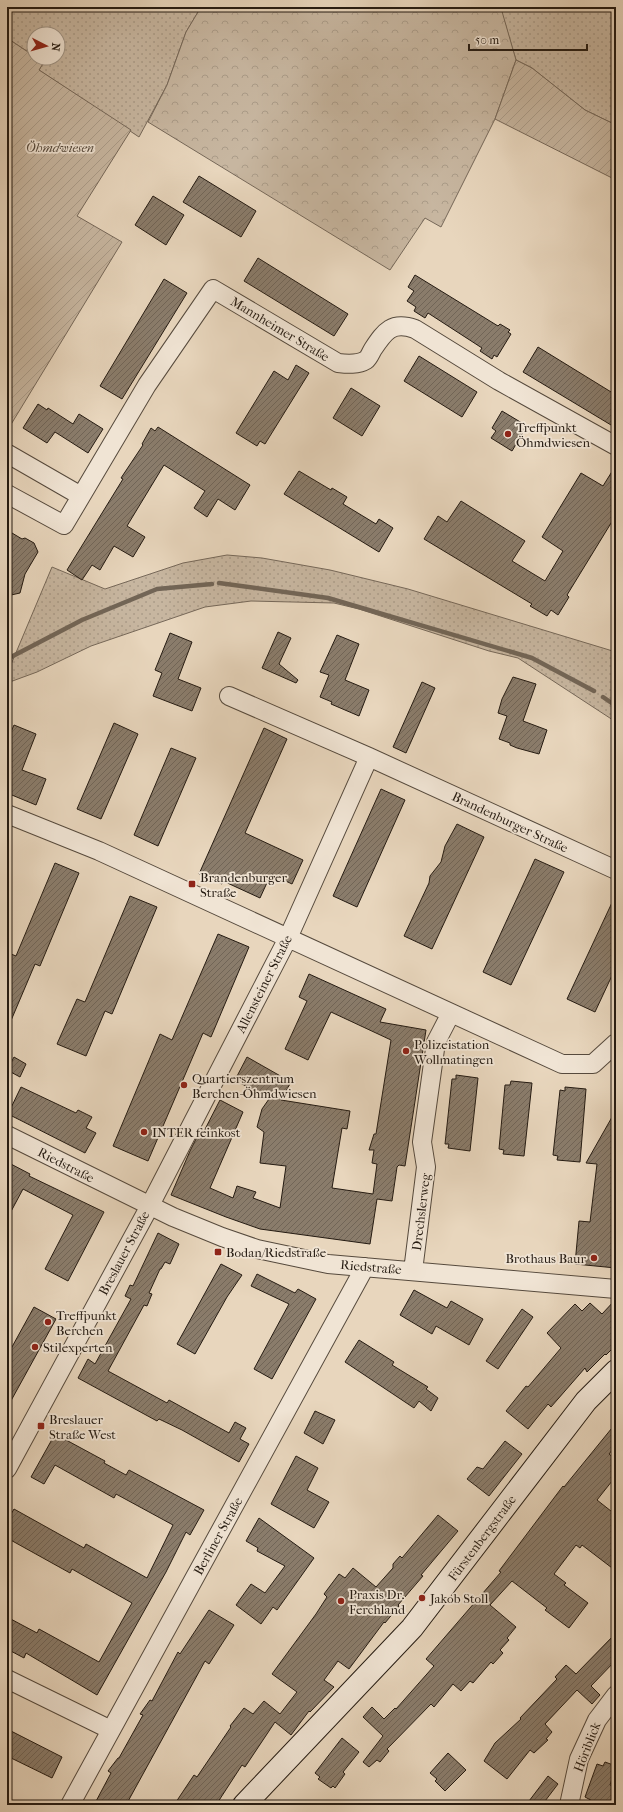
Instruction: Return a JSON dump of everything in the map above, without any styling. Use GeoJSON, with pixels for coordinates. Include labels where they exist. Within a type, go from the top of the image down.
{"type":"FeatureCollection","features":[{"type":"Feature","properties":{"kind":"main road","name":"Fürstenbergstraße"},"geometry":{"type":"LineString","coordinates":[[244,1805],[412,1628],[586,1401],[616,1371]]}},
{"type":"Feature","properties":{"kind":"street","name":"Mannheimer Straße"},"geometry":{"type":"LineString","coordinates":[[7,494],[64,525],[147,385],[213,290],[338,363],[353,364],[366,359],[383,333],[393,327],[406,326],[415,329],[498,381],[616,446]]}},
{"type":"Feature","properties":{"kind":"street"},"geometry":{"type":"LineString","coordinates":[[7,455],[8,454],[81,496]]}},
{"type":"Feature","properties":{"kind":"street","name":"Brandenburger Straße"},"geometry":{"type":"LineString","coordinates":[[229,696],[370,758],[616,870]]}},
{"type":"Feature","properties":{"kind":"street","name":"Allensteiner Straße"},"geometry":{"type":"LineString","coordinates":[[149,1206],[288,938],[370,758]]}},
{"type":"Feature","properties":{"kind":"street"},"geometry":{"type":"LineString","coordinates":[[7,814],[99,851],[562,1064],[593,1064],[616,1043]]}},
{"type":"Feature","properties":{"kind":"street","name":"Drechslerweg"},"geometry":{"type":"LineString","coordinates":[[413,1271],[426,1167],[422,1142],[436,1042],[451,1013]]}},
{"type":"Feature","properties":{"kind":"street","name":"Riedstraße"},"geometry":{"type":"LineString","coordinates":[[7,1135],[149,1206],[216,1235],[257,1248],[328,1264],[515,1282],[616,1289]]}},
{"type":"Feature","properties":{"kind":"street","name":"Breslauer Straße"},"geometry":{"type":"LineString","coordinates":[[7,1469],[149,1206]]}},
{"type":"Feature","properties":{"kind":"street","name":"Berliner Straße"},"geometry":{"type":"LineString","coordinates":[[70,1805],[365,1267]]}},
{"type":"Feature","properties":{"kind":"street"},"geometry":{"type":"LineString","coordinates":[[7,1679],[112,1730]]}},
{"type":"Feature","properties":{"kind":"street","name":"Höriblick"},"geometry":{"type":"LineString","coordinates":[[568,1805],[579,1759],[597,1720],[616,1695]]}},
{"type":"Feature","properties":{"kind":"green space"},"geometry":{"type":"Polygon","coordinates":[[[7,7],[201,7],[186,32],[167,85],[139,137],[39,70],[42,66],[66,66],[66,26],[26,26],[26,51],[7,38],[7,7]]]}},
{"type":"Feature","properties":{"kind":"green space"},"geometry":{"type":"Polygon","coordinates":[[[201,7],[501,8],[516,60],[495,119],[441,227],[425,218],[390,270],[148,122],[167,85],[186,32],[201,7]]]}},
{"type":"Feature","properties":{"kind":"green space"},"geometry":{"type":"Polygon","coordinates":[[[500,7],[616,7],[616,125],[585,110],[532,68],[516,60],[500,7]]]}},
{"type":"Feature","properties":{"kind":"green space","name":"Öhmdwiesen"},"geometry":{"type":"Polygon","coordinates":[[[7,38],[26,51],[26,66],[42,66],[39,70],[131,130],[77,216],[122,242],[7,431],[7,38]]]}},
{"type":"Feature","properties":{"kind":"green space"},"geometry":{"type":"Polygon","coordinates":[[[516,60],[532,68],[585,110],[616,125],[616,180],[495,119],[516,60]]]}},
{"type":"Feature","properties":{"kind":"green space"},"geometry":{"type":"Polygon","coordinates":[[[227,555],[262,558],[330,570],[408,589],[616,652],[616,722],[518,658],[489,651],[359,609],[334,603],[251,601],[205,607],[91,646],[37,672],[7,683],[7,674],[52,567],[105,589],[183,563],[227,555]]]}},
{"type":"Feature","properties":{"kind":"building"},"geometry":{"type":"Polygon","coordinates":[[[199,176],[256,211],[241,237],[183,202],[199,176]]]}},
{"type":"Feature","properties":{"kind":"building"},"geometry":{"type":"Polygon","coordinates":[[[153,196],[184,215],[166,245],[135,225],[153,196]]]}},
{"type":"Feature","properties":{"kind":"building"},"geometry":{"type":"Polygon","coordinates":[[[258,258],[348,314],[334,336],[244,281],[258,258]]]}},
{"type":"Feature","properties":{"kind":"building"},"geometry":{"type":"Polygon","coordinates":[[[415,275],[498,326],[500,324],[510,330],[508,332],[511,334],[497,357],[494,355],[492,359],[480,351],[482,348],[428,313],[425,318],[414,311],[416,307],[407,301],[414,291],[408,287],[415,275]]]}},
{"type":"Feature","properties":{"kind":"building"},"geometry":{"type":"Polygon","coordinates":[[[164,279],[187,293],[122,399],[100,386],[164,279]]]}},
{"type":"Feature","properties":{"kind":"building"},"geometry":{"type":"Polygon","coordinates":[[[538,347],[616,395],[616,428],[523,372],[538,347]]]}},
{"type":"Feature","properties":{"kind":"building"},"geometry":{"type":"Polygon","coordinates":[[[419,356],[477,392],[462,417],[404,381],[419,356]]]}},
{"type":"Feature","properties":{"kind":"building"},"geometry":{"type":"Polygon","coordinates":[[[296,365],[309,373],[265,444],[260,441],[257,446],[236,433],[274,371],[288,380],[296,365]]]}},
{"type":"Feature","properties":{"kind":"building"},"geometry":{"type":"Polygon","coordinates":[[[351,388],[380,406],[362,436],[333,418],[351,388]]]}},
{"type":"Feature","properties":{"kind":"building"},"geometry":{"type":"Polygon","coordinates":[[[38,404],[47,410],[48,408],[73,424],[79,414],[103,429],[88,453],[55,432],[47,443],[23,428],[38,404]]]}},
{"type":"Feature","properties":{"kind":"building","name":"Treffpunkt Öhmdwiesen"},"geometry":{"type":"Polygon","coordinates":[[[502,411],[527,426],[512,451],[491,438],[496,431],[492,428],[502,411]]]}},
{"type":"Feature","properties":{"kind":"building"},"geometry":{"type":"Polygon","coordinates":[[[158,427],[250,485],[235,510],[218,499],[207,517],[194,508],[205,491],[164,465],[127,526],[145,537],[133,557],[114,546],[100,570],[92,565],[82,580],[67,570],[123,479],[121,478],[143,445],[142,444],[151,428],[155,431],[158,427]]]}},
{"type":"Feature","properties":{"kind":"building"},"geometry":{"type":"Polygon","coordinates":[[[616,465],[616,515],[567,595],[569,597],[558,615],[551,610],[547,616],[530,606],[532,604],[424,539],[438,516],[447,522],[461,501],[525,541],[512,561],[545,581],[563,551],[542,537],[581,473],[603,486],[616,465]]]}},
{"type":"Feature","properties":{"kind":"building"},"geometry":{"type":"Polygon","coordinates":[[[299,471],[331,490],[332,488],[347,497],[343,504],[376,524],[379,519],[393,528],[379,552],[284,494],[299,471]]]}},
{"type":"Feature","properties":{"kind":"building"},"geometry":{"type":"Polygon","coordinates":[[[7,530],[22,539],[25,538],[34,543],[38,552],[25,574],[20,593],[11,595],[7,588],[7,530]]]}},
{"type":"Feature","properties":{"kind":"building"},"geometry":{"type":"Polygon","coordinates":[[[278,632],[291,638],[279,664],[298,680],[296,683],[262,668],[278,632]]]}},
{"type":"Feature","properties":{"kind":"building"},"geometry":{"type":"Polygon","coordinates":[[[170,633],[192,642],[178,679],[201,688],[192,711],[153,696],[162,673],[155,670],[170,633]]]}},
{"type":"Feature","properties":{"kind":"building"},"geometry":{"type":"Polygon","coordinates":[[[337,635],[359,644],[345,680],[369,690],[359,716],[331,704],[332,702],[320,697],[329,675],[320,672],[337,635]]]}},
{"type":"Feature","properties":{"kind":"building"},"geometry":{"type":"Polygon","coordinates":[[[513,677],[536,684],[523,721],[547,730],[539,754],[517,748],[510,745],[510,743],[499,739],[507,716],[498,713],[502,699],[513,677]]]}},
{"type":"Feature","properties":{"kind":"building"},"geometry":{"type":"Polygon","coordinates":[[[422,682],[435,688],[406,753],[393,747],[422,682]]]}},
{"type":"Feature","properties":{"kind":"building"},"geometry":{"type":"Polygon","coordinates":[[[114,723],[138,734],[101,819],[77,809],[114,723]]]}},
{"type":"Feature","properties":{"kind":"building"},"geometry":{"type":"Polygon","coordinates":[[[14,725],[36,734],[22,770],[46,779],[36,805],[7,793],[7,733],[10,734],[14,725]]]}},
{"type":"Feature","properties":{"kind":"building"},"geometry":{"type":"Polygon","coordinates":[[[264,728],[287,739],[245,833],[303,860],[292,884],[271,874],[260,898],[223,881],[222,884],[199,874],[264,728]]]}},
{"type":"Feature","properties":{"kind":"building"},"geometry":{"type":"Polygon","coordinates":[[[171,748],[196,758],[158,846],[134,835],[171,748]]]}},
{"type":"Feature","properties":{"kind":"building"},"geometry":{"type":"Polygon","coordinates":[[[381,789],[405,800],[357,907],[333,896],[381,789]]]}},
{"type":"Feature","properties":{"kind":"building"},"geometry":{"type":"Polygon","coordinates":[[[457,824],[484,837],[432,949],[404,936],[429,883],[430,876],[441,862],[445,846],[457,824]]]}},
{"type":"Feature","properties":{"kind":"building"},"geometry":{"type":"Polygon","coordinates":[[[535,859],[564,872],[511,985],[483,972],[535,859]]]}},
{"type":"Feature","properties":{"kind":"building"},"geometry":{"type":"Polygon","coordinates":[[[55,863],[79,873],[40,966],[35,964],[7,1030],[7,964],[11,954],[16,956],[55,863]]]}},
{"type":"Feature","properties":{"kind":"building"},"geometry":{"type":"Polygon","coordinates":[[[616,894],[616,967],[595,1012],[567,999],[616,894]]]}},
{"type":"Feature","properties":{"kind":"building"},"geometry":{"type":"Polygon","coordinates":[[[130,896],[157,907],[112,1014],[105,1011],[86,1056],[57,1044],[77,999],[85,1002],[130,896]]]}},
{"type":"Feature","properties":{"kind":"building"},"geometry":{"type":"Polygon","coordinates":[[[218,934],[249,947],[211,1037],[203,1033],[148,1161],[113,1146],[160,1034],[172,1040],[218,934]]]}},
{"type":"Feature","properties":{"kind":"building"},"geometry":{"type":"Polygon","coordinates":[[[309,974],[386,1009],[380,1022],[426,1030],[405,1166],[399,1165],[397,1167],[392,1201],[377,1199],[370,1244],[260,1229],[171,1195],[198,1135],[201,1137],[220,1100],[243,1112],[210,1188],[233,1198],[237,1186],[256,1192],[253,1198],[280,1208],[286,1166],[260,1163],[264,1132],[257,1127],[262,1109],[269,1099],[235,1080],[247,1057],[291,1082],[281,1100],[350,1111],[347,1129],[342,1128],[332,1188],[373,1194],[377,1164],[372,1163],[374,1150],[369,1150],[374,1134],[376,1134],[391,1040],[331,1012],[308,1060],[285,1049],[307,1001],[299,997],[309,974]]]}},
{"type":"Feature","properties":{"kind":"building"},"geometry":{"type":"Polygon","coordinates":[[[14,1057],[26,1064],[20,1077],[7,1070],[14,1057]]]}},
{"type":"Feature","properties":{"kind":"building"},"geometry":{"type":"Polygon","coordinates":[[[456,1075],[478,1078],[470,1151],[448,1148],[449,1144],[445,1144],[452,1079],[456,1079],[456,1075]]]}},
{"type":"Feature","properties":{"kind":"building"},"geometry":{"type":"Polygon","coordinates":[[[511,1081],[532,1083],[524,1156],[503,1154],[504,1150],[499,1149],[505,1085],[510,1085],[511,1081]]]}},
{"type":"Feature","properties":{"kind":"building"},"geometry":{"type":"Polygon","coordinates":[[[21,1087],[76,1113],[78,1110],[92,1117],[86,1128],[96,1133],[85,1153],[8,1114],[21,1087]]]}},
{"type":"Feature","properties":{"kind":"building"},"geometry":{"type":"Polygon","coordinates":[[[565,1087],[586,1089],[580,1162],[557,1160],[558,1156],[553,1155],[560,1090],[565,1091],[565,1087]]]}},
{"type":"Feature","properties":{"kind":"building"},"geometry":{"type":"Polygon","coordinates":[[[616,1110],[616,1268],[575,1264],[579,1221],[590,1222],[597,1164],[586,1163],[616,1110]]]}},
{"type":"Feature","properties":{"kind":"building"},"geometry":{"type":"Polygon","coordinates":[[[7,1162],[30,1174],[29,1176],[104,1212],[68,1281],[45,1269],[73,1215],[23,1189],[7,1219],[7,1162]]]}},
{"type":"Feature","properties":{"kind":"building"},"geometry":{"type":"Polygon","coordinates":[[[158,1233],[179,1244],[170,1264],[165,1262],[160,1269],[149,1293],[152,1294],[147,1306],[144,1305],[108,1371],[167,1403],[169,1400],[229,1433],[235,1422],[246,1428],[240,1439],[249,1444],[239,1462],[182,1430],[159,1419],[157,1421],[78,1378],[88,1359],[95,1364],[131,1299],[125,1296],[130,1285],[133,1286],[158,1233]]]}},
{"type":"Feature","properties":{"kind":"building"},"geometry":{"type":"Polygon","coordinates":[[[221,1264],[242,1275],[227,1297],[195,1354],[177,1344],[221,1264]]]}},
{"type":"Feature","properties":{"kind":"building"},"geometry":{"type":"Polygon","coordinates":[[[257,1274],[295,1293],[298,1289],[316,1299],[272,1379],[254,1369],[289,1304],[251,1286],[257,1274]]]}},
{"type":"Feature","properties":{"kind":"building"},"geometry":{"type":"Polygon","coordinates":[[[414,1290],[447,1308],[451,1301],[483,1319],[469,1345],[436,1326],[432,1334],[400,1315],[414,1290]]]}},
{"type":"Feature","properties":{"kind":"building"},"geometry":{"type":"Polygon","coordinates":[[[616,1299],[616,1345],[587,1372],[585,1368],[551,1407],[548,1404],[528,1429],[506,1411],[526,1386],[528,1387],[561,1348],[547,1333],[575,1304],[582,1311],[590,1303],[602,1314],[616,1299]]]}},
{"type":"Feature","properties":{"kind":"building"},"geometry":{"type":"Polygon","coordinates":[[[34,1307],[56,1319],[7,1408],[7,1356],[34,1307]]]}},
{"type":"Feature","properties":{"kind":"building"},"geometry":{"type":"Polygon","coordinates":[[[522,1309],[533,1317],[498,1369],[486,1361],[522,1309]]]}},
{"type":"Feature","properties":{"kind":"building"},"geometry":{"type":"Polygon","coordinates":[[[359,1340],[394,1362],[392,1365],[428,1387],[426,1389],[438,1398],[431,1411],[419,1401],[414,1408],[345,1362],[359,1340]]]}},
{"type":"Feature","properties":{"kind":"building"},"geometry":{"type":"Polygon","coordinates":[[[315,1411],[335,1420],[323,1444],[304,1433],[315,1411]]]}},
{"type":"Feature","properties":{"kind":"building"},"geometry":{"type":"Polygon","coordinates":[[[616,1423],[616,1445],[609,1454],[616,1460],[616,1476],[597,1500],[616,1515],[616,1571],[582,1545],[580,1548],[576,1545],[554,1574],[566,1583],[564,1585],[588,1603],[569,1628],[545,1610],[547,1608],[512,1581],[490,1605],[516,1627],[507,1638],[509,1640],[500,1650],[503,1653],[493,1664],[491,1662],[473,1683],[470,1681],[461,1691],[453,1684],[434,1707],[431,1704],[387,1749],[389,1751],[380,1762],[377,1760],[369,1767],[363,1762],[383,1736],[363,1717],[372,1707],[384,1719],[395,1708],[396,1709],[434,1666],[426,1659],[501,1572],[499,1571],[563,1486],[564,1487],[616,1423]]]}},
{"type":"Feature","properties":{"kind":"building"},"geometry":{"type":"Polygon","coordinates":[[[55,1434],[105,1461],[104,1463],[126,1475],[129,1470],[204,1510],[190,1535],[186,1532],[166,1572],[97,1695],[26,1653],[24,1658],[7,1649],[7,1617],[37,1633],[39,1629],[99,1662],[132,1603],[72,1569],[70,1573],[7,1538],[7,1521],[14,1509],[84,1548],[86,1544],[147,1578],[173,1525],[116,1494],[114,1498],[55,1465],[44,1484],[31,1477],[55,1434]]]}},
{"type":"Feature","properties":{"kind":"building"},"geometry":{"type":"Polygon","coordinates":[[[505,1441],[522,1454],[489,1496],[467,1479],[477,1467],[483,1469],[505,1441]]]}},
{"type":"Feature","properties":{"kind":"building"},"geometry":{"type":"Polygon","coordinates":[[[296,1456],[318,1468],[307,1490],[329,1502],[314,1528],[271,1504],[296,1456]]]}},
{"type":"Feature","properties":{"kind":"building"},"geometry":{"type":"Polygon","coordinates":[[[438,1515],[458,1531],[421,1575],[423,1576],[398,1605],[399,1606],[385,1623],[384,1622],[349,1669],[338,1661],[324,1680],[334,1687],[310,1712],[309,1711],[291,1735],[275,1722],[245,1767],[242,1765],[216,1805],[174,1805],[194,1775],[197,1777],[231,1727],[230,1726],[244,1708],[253,1714],[264,1701],[280,1714],[297,1692],[272,1674],[316,1614],[327,1597],[324,1594],[339,1574],[345,1578],[353,1568],[376,1587],[393,1568],[393,1564],[400,1556],[402,1558],[438,1515]]]}},
{"type":"Feature","properties":{"kind":"building"},"geometry":{"type":"Polygon","coordinates":[[[259,1518],[314,1558],[277,1610],[273,1607],[261,1624],[236,1605],[251,1584],[265,1593],[285,1566],[257,1551],[258,1548],[246,1541],[259,1518]]]}},
{"type":"Feature","properties":{"kind":"building"},"geometry":{"type":"Polygon","coordinates":[[[209,1610],[234,1625],[209,1664],[205,1661],[126,1805],[94,1805],[111,1773],[108,1771],[119,1758],[143,1715],[140,1714],[150,1700],[152,1701],[178,1652],[180,1654],[209,1610]]]}},
{"type":"Feature","properties":{"kind":"building"},"geometry":{"type":"Polygon","coordinates":[[[616,1633],[616,1660],[591,1686],[600,1695],[592,1704],[577,1690],[545,1724],[552,1732],[546,1739],[548,1740],[534,1753],[530,1750],[507,1779],[484,1761],[495,1743],[521,1719],[520,1718],[557,1679],[555,1677],[566,1665],[576,1674],[616,1633]]]}},
{"type":"Feature","properties":{"kind":"building"},"geometry":{"type":"Polygon","coordinates":[[[7,1729],[62,1757],[52,1778],[7,1756],[7,1729]]]}},
{"type":"Feature","properties":{"kind":"building"},"geometry":{"type":"Polygon","coordinates":[[[342,1738],[359,1752],[343,1772],[345,1774],[335,1788],[333,1786],[331,1788],[318,1779],[320,1777],[315,1773],[342,1738]]]}},
{"type":"Feature","properties":{"kind":"building"},"geometry":{"type":"Polygon","coordinates":[[[448,1753],[466,1770],[445,1791],[435,1781],[437,1779],[430,1773],[448,1753]]]}},
{"type":"Feature","properties":{"kind":"building"},"geometry":{"type":"Polygon","coordinates":[[[605,1762],[616,1766],[610,1785],[616,1788],[609,1805],[600,1805],[585,1797],[597,1764],[603,1766],[605,1762]]]}},
{"type":"Feature","properties":{"kind":"building"},"geometry":{"type":"Polygon","coordinates":[[[548,1776],[558,1784],[542,1805],[526,1805],[548,1776]]]}},
{"type":"Feature","properties":{"kind":"waterway"},"geometry":{"type":"LineString","coordinates":[[219,583],[328,598],[532,658],[594,691]]}},
{"type":"Feature","properties":{"kind":"waterway"},"geometry":{"type":"LineString","coordinates":[[11,657],[82,620],[157,589],[212,584]]}},
{"type":"Feature","properties":{"kind":"waterway"},"geometry":{"type":"LineString","coordinates":[[603,697],[616,706]]}},
{"type":"Feature","properties":{"kind":"place","name":"Treffpunkt Öhmdwiesen"},"geometry":{"type":"Point","coordinates":[508,434]}},
{"type":"Feature","properties":{"kind":"place","name":"Brandenburger Straße"},"geometry":{"type":"Point","coordinates":[192,884]}},
{"type":"Feature","properties":{"kind":"place","name":"Polizeistation Wollmatingen"},"geometry":{"type":"Point","coordinates":[406,1051]}},
{"type":"Feature","properties":{"kind":"place","name":"Quartierszentrum Berchen-Öhmdwiesen"},"geometry":{"type":"Point","coordinates":[184,1085]}},
{"type":"Feature","properties":{"kind":"place","name":"INTER feinkost"},"geometry":{"type":"Point","coordinates":[144,1132]}},
{"type":"Feature","properties":{"kind":"place","name":"Bodan/Riedstraße"},"geometry":{"type":"Point","coordinates":[218,1252]}},
{"type":"Feature","properties":{"kind":"place","name":"Brothaus Baur"},"geometry":{"type":"Point","coordinates":[594,1258]}},
{"type":"Feature","properties":{"kind":"place","name":"Treffpunkt Berchen"},"geometry":{"type":"Point","coordinates":[48,1322]}},
{"type":"Feature","properties":{"kind":"place","name":"Stilexperten"},"geometry":{"type":"Point","coordinates":[35,1347]}},
{"type":"Feature","properties":{"kind":"place","name":"Breslauer Straße West"},"geometry":{"type":"Point","coordinates":[41,1426]}},
{"type":"Feature","properties":{"kind":"place","name":"Jakob Stoll"},"geometry":{"type":"Point","coordinates":[422,1598]}},
{"type":"Feature","properties":{"kind":"place","name":"Praxis Dr. Ferchland"},"geometry":{"type":"Point","coordinates":[341,1601]}}]}
